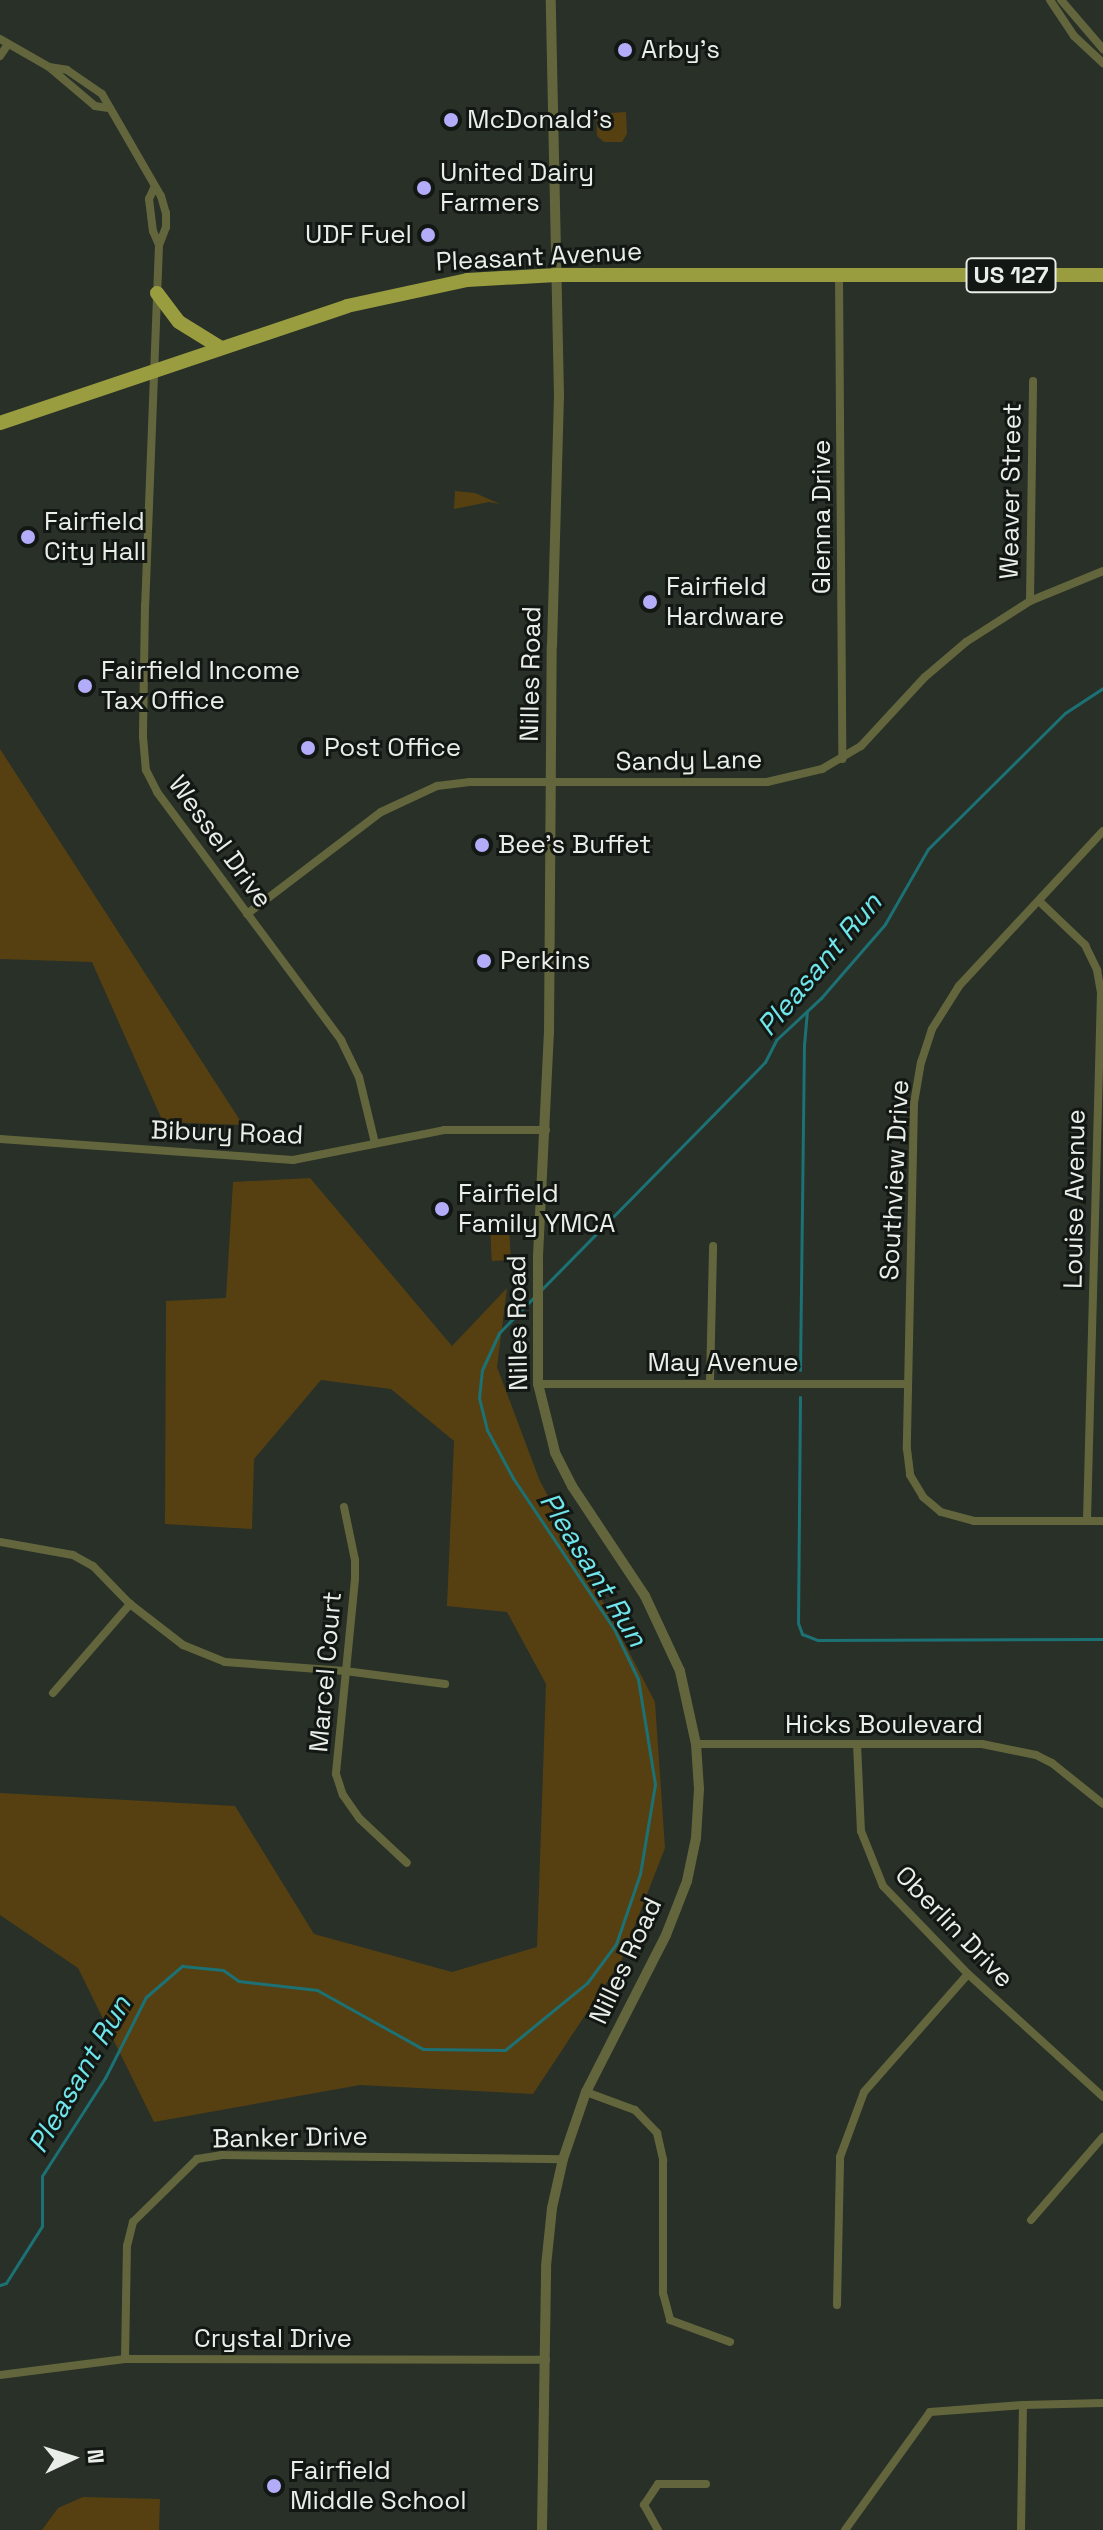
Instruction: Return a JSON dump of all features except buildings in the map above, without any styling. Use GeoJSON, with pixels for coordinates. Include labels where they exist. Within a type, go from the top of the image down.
{"type":"FeatureCollection","features":[{"type":"Feature","properties":{"kind":"main road","name":"Pleasant Avenue"},"geometry":{"type":"LineString","coordinates":[[0,423],[390,294],[467,280],[557,275],[1103,275]]}},
{"type":"Feature","properties":{"kind":"main road"},"geometry":{"type":"LineString","coordinates":[[157,293],[179,322],[221,348]]}},
{"type":"Feature","properties":{"kind":"street","name":"Nilles Road"},"geometry":{"type":"LineString","coordinates":[[542,2530],[546,2266],[552,2208],[563,2159],[586,2092],[666,1935],[687,1881],[696,1838],[699,1789],[696,1744],[686,1693],[667,1639],[645,1596],[572,1486],[555,1452],[538,1384],[535,1345],[546,1130],[558,506],[551,0]]}},
{"type":"Feature","properties":{"kind":"street"},"geometry":{"type":"LineString","coordinates":[[1050,0],[1074,36],[1103,63]]}},
{"type":"Feature","properties":{"kind":"street"},"geometry":{"type":"LineString","coordinates":[[1061,0],[1103,49]]}},
{"type":"Feature","properties":{"kind":"street","name":"Wessel Drive"},"geometry":{"type":"LineString","coordinates":[[0,32],[4,42],[49,67],[67,70],[102,94],[107,108],[130,138],[154,188],[161,196],[166,227],[159,245],[143,758],[157,792],[346,1048],[359,1077],[375,1143]]}},
{"type":"Feature","properties":{"kind":"street"},"geometry":{"type":"LineString","coordinates":[[0,56],[4,42]]}},
{"type":"Feature","properties":{"kind":"street","name":"Wessel Drive"},"geometry":{"type":"LineString","coordinates":[[154,188],[149,199],[153,231],[159,245]]}},
{"type":"Feature","properties":{"kind":"street","name":"Glenna Drive"},"geometry":{"type":"LineString","coordinates":[[839,275],[842,759]]}},
{"type":"Feature","properties":{"kind":"street","name":"Weaver Street"},"geometry":{"type":"LineString","coordinates":[[1030,601],[1033,381]]}},
{"type":"Feature","properties":{"kind":"street","name":"Sandy Lane"},"geometry":{"type":"LineString","coordinates":[[247,914],[367,821],[413,794],[457,783],[767,782],[808,773],[842,759],[861,746],[925,677],[966,642],[1030,601],[1103,571]]}},
{"type":"Feature","properties":{"kind":"street","name":"Southview Drive"},"geometry":{"type":"LineString","coordinates":[[1087,1521],[974,1521],[941,1512],[923,1497],[910,1475],[908,1384],[914,1103],[921,1062],[932,1029],[959,986],[1103,831]]}},
{"type":"Feature","properties":{"kind":"street","name":"Louise Avenue"},"geometry":{"type":"LineString","coordinates":[[1039,901],[1085,945],[1097,970],[1101,992],[1087,1521]]}},
{"type":"Feature","properties":{"kind":"street","name":"Bibury Road"},"geometry":{"type":"LineString","coordinates":[[0,1139],[293,1160],[444,1130],[546,1130]]}},
{"type":"Feature","properties":{"kind":"street"},"geometry":{"type":"LineString","coordinates":[[710,1382],[713,1246]]}},
{"type":"Feature","properties":{"kind":"street","name":"May Avenue"},"geometry":{"type":"LineString","coordinates":[[538,1384],[908,1384]]}},
{"type":"Feature","properties":{"kind":"street","name":"Marcel Court"},"geometry":{"type":"LineString","coordinates":[[344,1507],[355,1560],[336,1774],[343,1795],[360,1819],[407,1863]]}},
{"type":"Feature","properties":{"kind":"street"},"geometry":{"type":"LineString","coordinates":[[1087,1521],[1103,1521]]}},
{"type":"Feature","properties":{"kind":"street"},"geometry":{"type":"LineString","coordinates":[[0,1542],[73,1555],[93,1566],[130,1604],[183,1645],[225,1662],[345,1671],[445,1684]]}},
{"type":"Feature","properties":{"kind":"street"},"geometry":{"type":"LineString","coordinates":[[53,1693],[130,1604]]}},
{"type":"Feature","properties":{"kind":"street","name":"Hicks Boulevard"},"geometry":{"type":"LineString","coordinates":[[696,1744],[966,1743],[1002,1747],[1052,1763],[1103,1804]]}},
{"type":"Feature","properties":{"kind":"street","name":"Oberlin Drive"},"geometry":{"type":"LineString","coordinates":[[857,1744],[861,1831],[873,1870],[896,1902],[968,1974],[1103,2097]]}},
{"type":"Feature","properties":{"kind":"street"},"geometry":{"type":"LineString","coordinates":[[837,2305],[840,2157],[864,2092],[968,1974]]}},
{"type":"Feature","properties":{"kind":"street"},"geometry":{"type":"LineString","coordinates":[[586,2092],[635,2110],[657,2133],[663,2160],[663,2293],[670,2320],[730,2342]]}},
{"type":"Feature","properties":{"kind":"street"},"geometry":{"type":"LineString","coordinates":[[1031,2220],[1103,2137]]}},
{"type":"Feature","properties":{"kind":"street","name":"Banker Drive"},"geometry":{"type":"LineString","coordinates":[[125,2359],[127,2246],[133,2222],[197,2159],[221,2155],[563,2159]]}},
{"type":"Feature","properties":{"kind":"street","name":"Crystal Drive"},"geometry":{"type":"LineString","coordinates":[[0,2375],[125,2359],[546,2360]]}},
{"type":"Feature","properties":{"kind":"street"},"geometry":{"type":"LineString","coordinates":[[845,2530],[930,2412],[1103,2403]]}},
{"type":"Feature","properties":{"kind":"street"},"geometry":{"type":"LineString","coordinates":[[1021,2530],[1023,2405]]}},
{"type":"Feature","properties":{"kind":"street"},"geometry":{"type":"LineString","coordinates":[[658,2530],[644,2505],[658,2484],[706,2484]]}},
{"type":"Feature","properties":{"kind":"shaded area"},"geometry":{"type":"Polygon","coordinates":[[[626,112],[627,134],[622,142],[604,142],[597,136],[596,114],[626,112]]]}},
{"type":"Feature","properties":{"kind":"shaded area"},"geometry":{"type":"Polygon","coordinates":[[[455,491],[475,493],[500,504],[489,502],[454,509],[455,491]]]}},
{"type":"Feature","properties":{"kind":"shaded area"},"geometry":{"type":"Polygon","coordinates":[[[0,749],[243,1125],[163,1122],[92,962],[0,959],[0,749]]]}},
{"type":"Feature","properties":{"kind":"shaded area"},"geometry":{"type":"Polygon","coordinates":[[[310,1178],[452,1346],[507,1288],[497,1367],[539,1479],[655,1702],[665,1848],[621,1961],[533,2094],[360,2085],[154,2122],[78,1968],[0,1915],[0,1793],[235,1806],[314,1934],[452,1972],[537,1947],[546,1684],[507,1612],[447,1606],[454,1441],[391,1389],[321,1380],[254,1459],[252,1529],[165,1524],[166,1301],[226,1298],[233,1182],[310,1178]]]}},
{"type":"Feature","properties":{"kind":"shaded area"},"geometry":{"type":"Polygon","coordinates":[[[509,1226],[511,1260],[492,1261],[490,1227],[509,1226]]]}},
{"type":"Feature","properties":{"kind":"shaded area"},"geometry":{"type":"Polygon","coordinates":[[[83,2497],[160,2499],[159,2530],[42,2530],[58,2508],[83,2497]]]}},
{"type":"Feature","properties":{"kind":"waterway","name":"Pleasant Run"},"geometry":{"type":"LineString","coordinates":[[540,1291],[765,1062],[776,1040],[821,998],[885,924],[928,849],[1065,713],[1103,688]]}},
{"type":"Feature","properties":{"kind":"waterway"},"geometry":{"type":"LineString","coordinates":[[800,1370],[807,1011]]}},
{"type":"Feature","properties":{"kind":"waterway","name":"Pleasant Run"},"geometry":{"type":"LineString","coordinates":[[0,2285],[6,2283],[42,2226],[42,2176],[105,2078],[146,1997],[182,1966],[223,1970],[239,1981],[317,1990],[423,2049],[505,2050],[587,1983],[616,1944],[640,1874],[655,1784],[638,1679],[614,1629],[513,1478],[487,1430],[479,1398],[482,1370],[499,1333],[535,1296]]}},
{"type":"Feature","properties":{"kind":"waterway"},"geometry":{"type":"LineString","coordinates":[[800,1397],[798,1623],[802,1634],[818,1640],[1103,1639]]}},
{"type":"Feature","properties":{"kind":"place","name":"Arby's"},"geometry":{"type":"Point","coordinates":[625,50]}},
{"type":"Feature","properties":{"kind":"place","name":"McDonald's"},"geometry":{"type":"Point","coordinates":[451,120]}},
{"type":"Feature","properties":{"kind":"place","name":"United Dairy Farmers"},"geometry":{"type":"Point","coordinates":[424,188]}},
{"type":"Feature","properties":{"kind":"place","name":"UDF Fuel"},"geometry":{"type":"Point","coordinates":[428,235]}},
{"type":"Feature","properties":{"kind":"place","name":"Fairfield City Hall"},"geometry":{"type":"Point","coordinates":[28,537]}},
{"type":"Feature","properties":{"kind":"place","name":"Fairfield Hardware"},"geometry":{"type":"Point","coordinates":[650,602]}},
{"type":"Feature","properties":{"kind":"place","name":"Fairfield Income Tax Office"},"geometry":{"type":"Point","coordinates":[85,686]}},
{"type":"Feature","properties":{"kind":"place","name":"Post Office"},"geometry":{"type":"Point","coordinates":[308,748]}},
{"type":"Feature","properties":{"kind":"place","name":"Bee's Buffet"},"geometry":{"type":"Point","coordinates":[482,845]}},
{"type":"Feature","properties":{"kind":"place","name":"Perkins"},"geometry":{"type":"Point","coordinates":[484,961]}},
{"type":"Feature","properties":{"kind":"place","name":"Fairfield Family YMCA"},"geometry":{"type":"Point","coordinates":[442,1209]}},
{"type":"Feature","properties":{"kind":"place","name":"Fairfield Middle School"},"geometry":{"type":"Point","coordinates":[274,2486]}}]}
